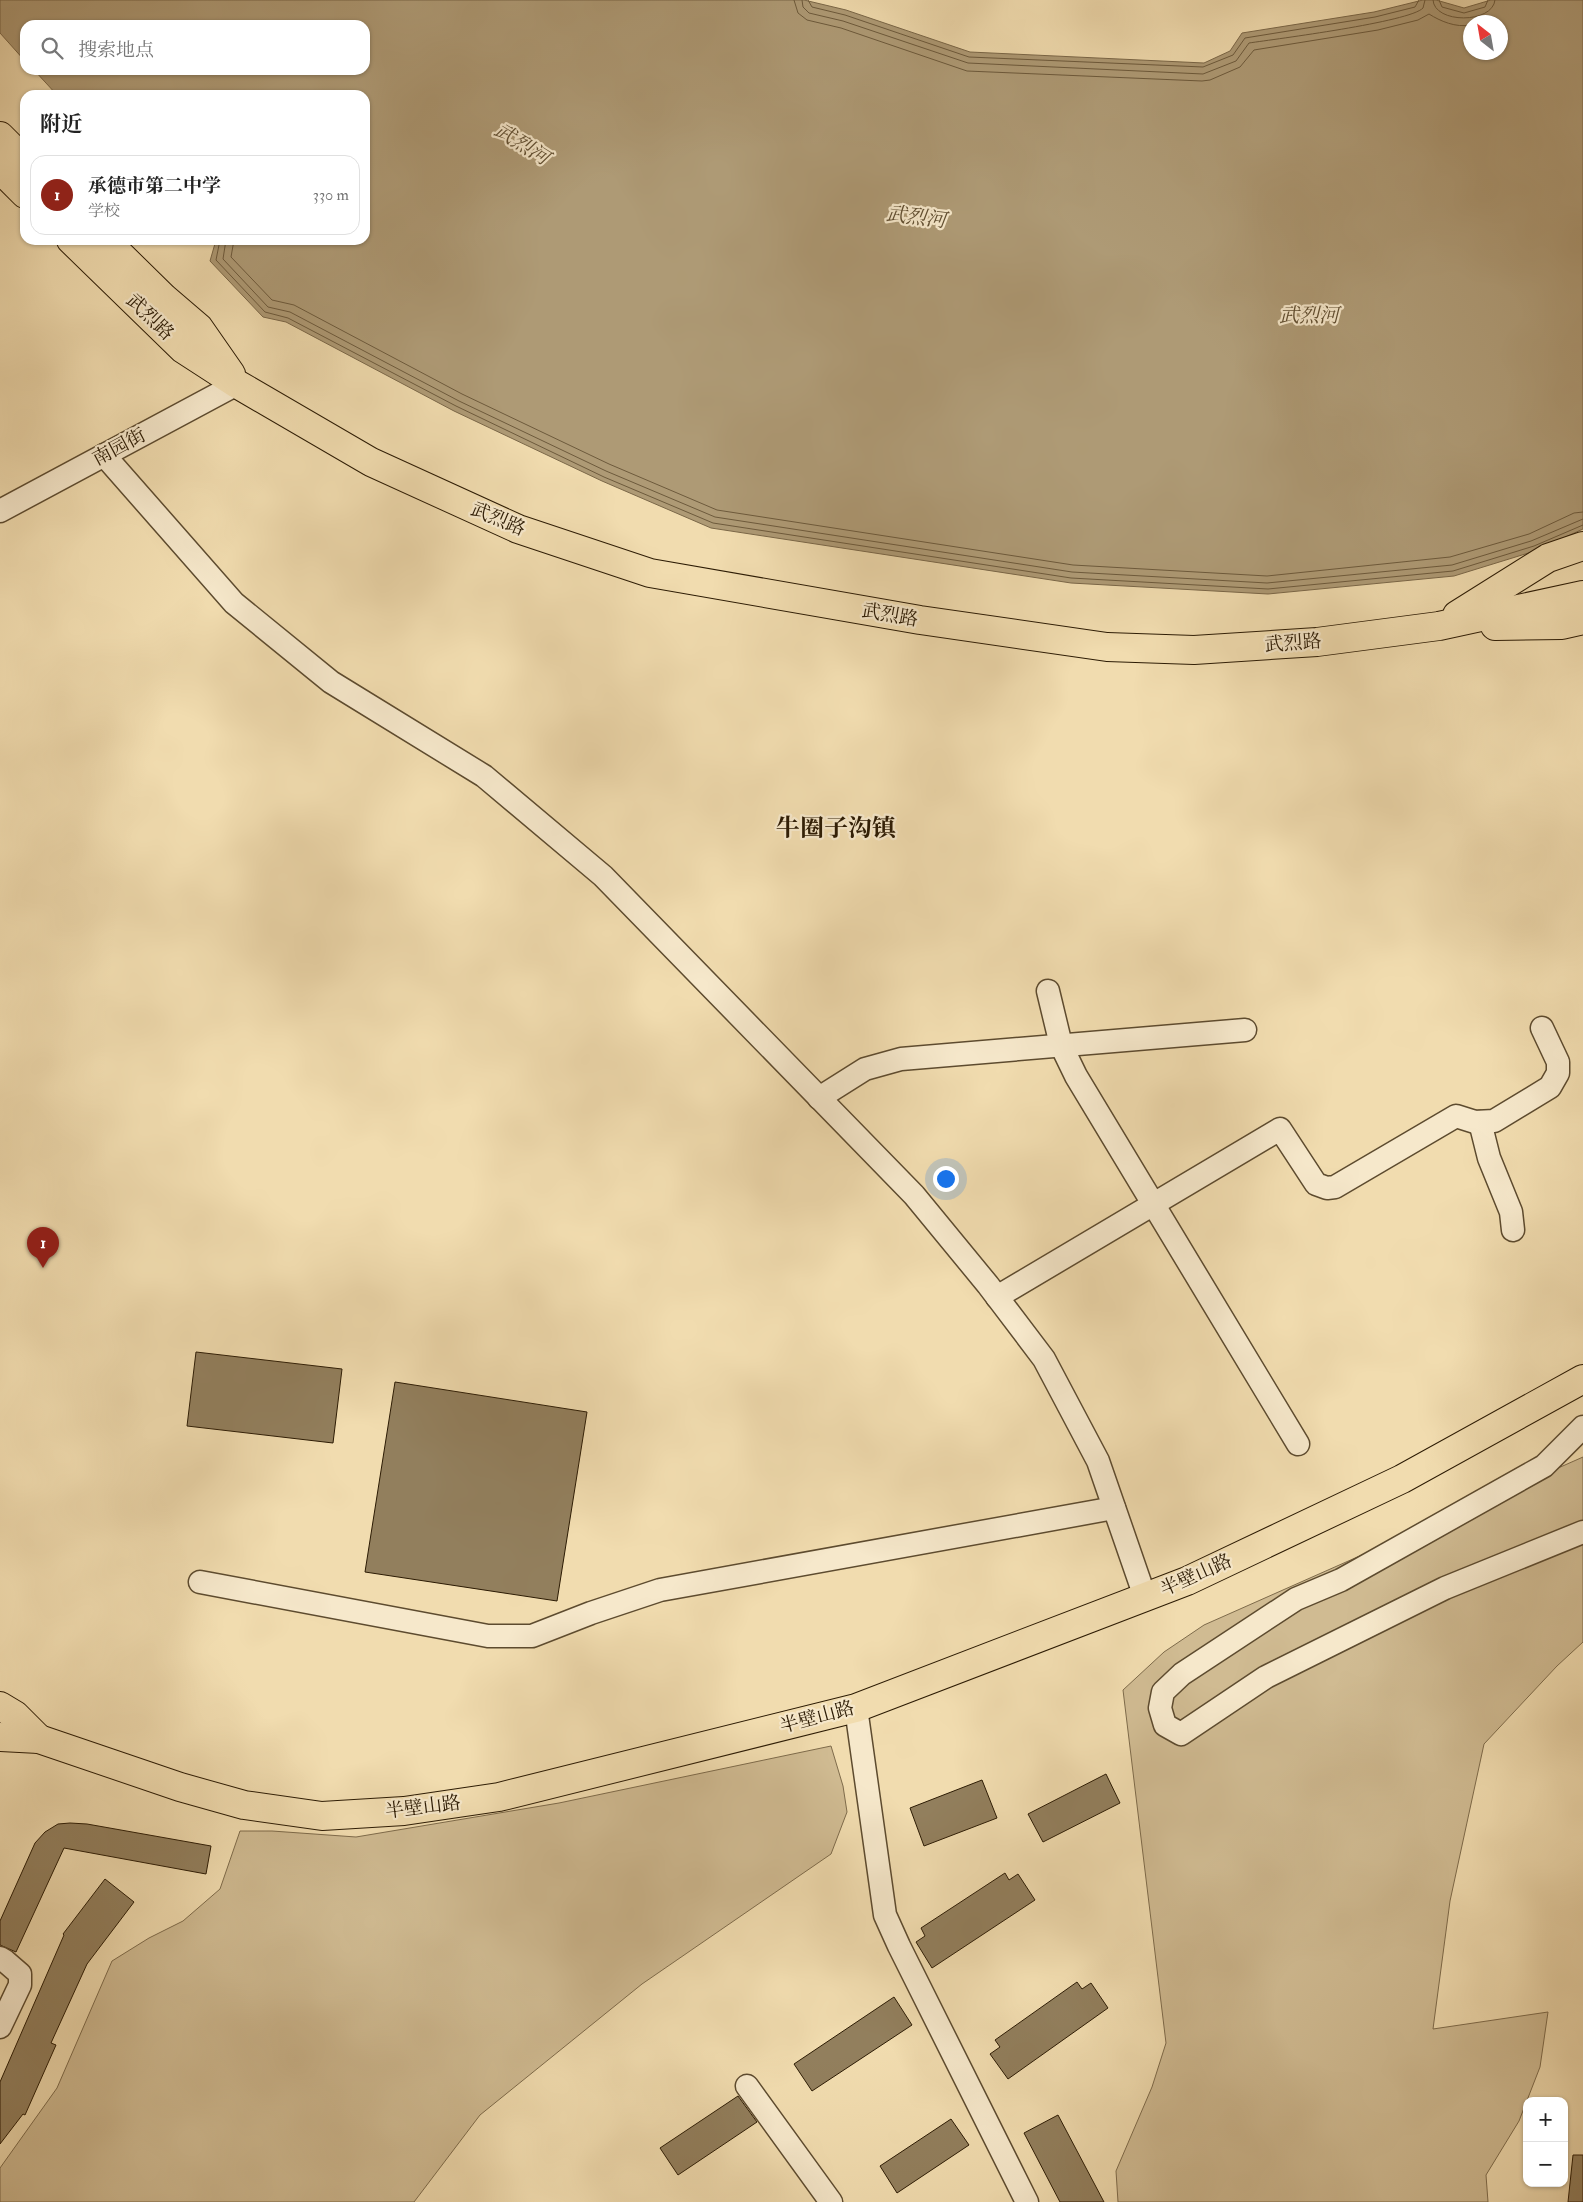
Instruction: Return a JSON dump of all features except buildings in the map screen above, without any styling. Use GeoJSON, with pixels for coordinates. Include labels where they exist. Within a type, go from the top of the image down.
{"type":"FeatureCollection","features":[{"type":"Feature","properties":{"kind":"main road"},"geometry":{"type":"LineString","coordinates":[[0,136],[20,156]]}},
{"type":"Feature","properties":{"kind":"main road"},"geometry":{"type":"LineString","coordinates":[[0,169],[20,189]]}},
{"type":"Feature","properties":{"kind":"main road","name":"武烈路"},"geometry":{"type":"LineString","coordinates":[[76,245],[183,349],[237,384],[371,462],[518,529],[650,573],[920,620],[1107,647],[1194,650],[1317,642],[1439,626],[1583,595]]}},
{"type":"Feature","properties":{"kind":"main road","name":"武烈路"},"geometry":{"type":"LineString","coordinates":[[110,245],[164,298],[199,328],[237,384]]}},
{"type":"Feature","properties":{"kind":"main road"},"geometry":{"type":"LineString","coordinates":[[1439,626],[1548,558],[1583,546]]}},
{"type":"Feature","properties":{"kind":"main road"},"geometry":{"type":"LineString","coordinates":[[1439,626],[1562,625],[1583,620]]}},
{"type":"Feature","properties":{"kind":"main road","name":"半壁山路"},"geometry":{"type":"LineString","coordinates":[[0,1737],[39,1739],[180,1787],[244,1805],[322,1816],[404,1811],[498,1797],[856,1708],[1145,1597],[1186,1581],[1402,1480],[1583,1379]]}},
{"type":"Feature","properties":{"kind":"main road"},"geometry":{"type":"LineString","coordinates":[[0,1706],[15,1715],[39,1739]]}},
{"type":"Feature","properties":{"kind":"street","name":"南园街"},"geometry":{"type":"LineString","coordinates":[[0,511],[237,384]]}},
{"type":"Feature","properties":{"kind":"street"},"geometry":{"type":"LineString","coordinates":[[104,455],[234,603],[331,682],[484,776],[603,876],[914,1195],[997,1297],[1044,1359],[1098,1461],[1145,1597]]}},
{"type":"Feature","properties":{"kind":"street"},"geometry":{"type":"LineString","coordinates":[[1048,991],[1061,1045],[1076,1076],[1298,1444]]}},
{"type":"Feature","properties":{"kind":"street"},"geometry":{"type":"LineString","coordinates":[[997,1297],[1280,1129],[1316,1184],[1327,1188],[1335,1186],[1456,1116],[1480,1122],[1494,1121],[1550,1087],[1558,1073],[1558,1062],[1542,1028]]}},
{"type":"Feature","properties":{"kind":"street"},"geometry":{"type":"LineString","coordinates":[[819,1098],[865,1069],[901,1059],[1245,1030]]}},
{"type":"Feature","properties":{"kind":"street"},"geometry":{"type":"LineString","coordinates":[[1480,1122],[1489,1158],[1511,1212],[1513,1230]]}},
{"type":"Feature","properties":{"kind":"street"},"geometry":{"type":"LineString","coordinates":[[1583,1427],[1544,1466],[1340,1580],[1296,1599],[1182,1674],[1164,1692],[1160,1708],[1166,1725],[1181,1734],[1266,1677],[1445,1588],[1583,1532]]}},
{"type":"Feature","properties":{"kind":"street"},"geometry":{"type":"LineString","coordinates":[[200,1582],[488,1636],[532,1636],[591,1613],[660,1590],[1114,1508]]}},
{"type":"Feature","properties":{"kind":"street"},"geometry":{"type":"LineString","coordinates":[[856,1708],[885,1916],[1027,2202]]}},
{"type":"Feature","properties":{"kind":"street"},"geometry":{"type":"LineString","coordinates":[[0,1958],[6,1960],[20,1974],[20,1985],[0,2027]]}},
{"type":"Feature","properties":{"kind":"street"},"geometry":{"type":"LineString","coordinates":[[747,2086],[831,2202]]}},
{"type":"Feature","properties":{"kind":"shaded area"},"geometry":{"type":"Polygon","coordinates":[[[1583,1457],[1583,1642],[1557,1666],[1484,1744],[1450,1901],[1433,2029],[1548,2012],[1540,2067],[1528,2097],[1523,2097],[1523,2111],[1519,2121],[1486,2175],[1488,2202],[1118,2202],[1116,2171],[1152,2087],[1166,2043],[1123,1690],[1164,1652],[1204,1625],[1583,1457]]]}},
{"type":"Feature","properties":{"kind":"shaded area"},"geometry":{"type":"Polygon","coordinates":[[[831,1746],[843,1786],[847,1812],[831,1854],[642,1984],[480,2115],[414,2202],[0,2202],[0,2168],[57,2088],[112,1961],[149,1938],[183,1921],[220,1889],[240,1831],[272,1831],[356,1837],[559,1803],[831,1746]]]}},
{"type":"Feature","properties":{"kind":"water","name":"武烈河"},"geometry":{"type":"Polygon","coordinates":[[[0,0],[804,0],[846,10],[970,52],[1204,63],[1230,51],[1242,33],[1374,12],[1423,0],[1436,0],[1464,8],[1491,0],[1583,0],[1583,529],[1535,551],[1454,576],[1268,594],[1071,583],[711,528],[602,481],[454,411],[286,322],[263,317],[210,261],[215,245],[370,245],[370,90],[52,90],[39,75],[370,75],[370,20],[20,20],[20,55],[0,33],[0,0]]]}},
{"type":"Feature","properties":{"kind":"place","name":"承德市第二中学"},"geometry":{"type":"Point","coordinates":[43,1268]}},
{"type":"Feature","properties":{"kind":"district","name":"牛圈子沟镇"},"geometry":{"type":"Point","coordinates":[836,828]}}]}
